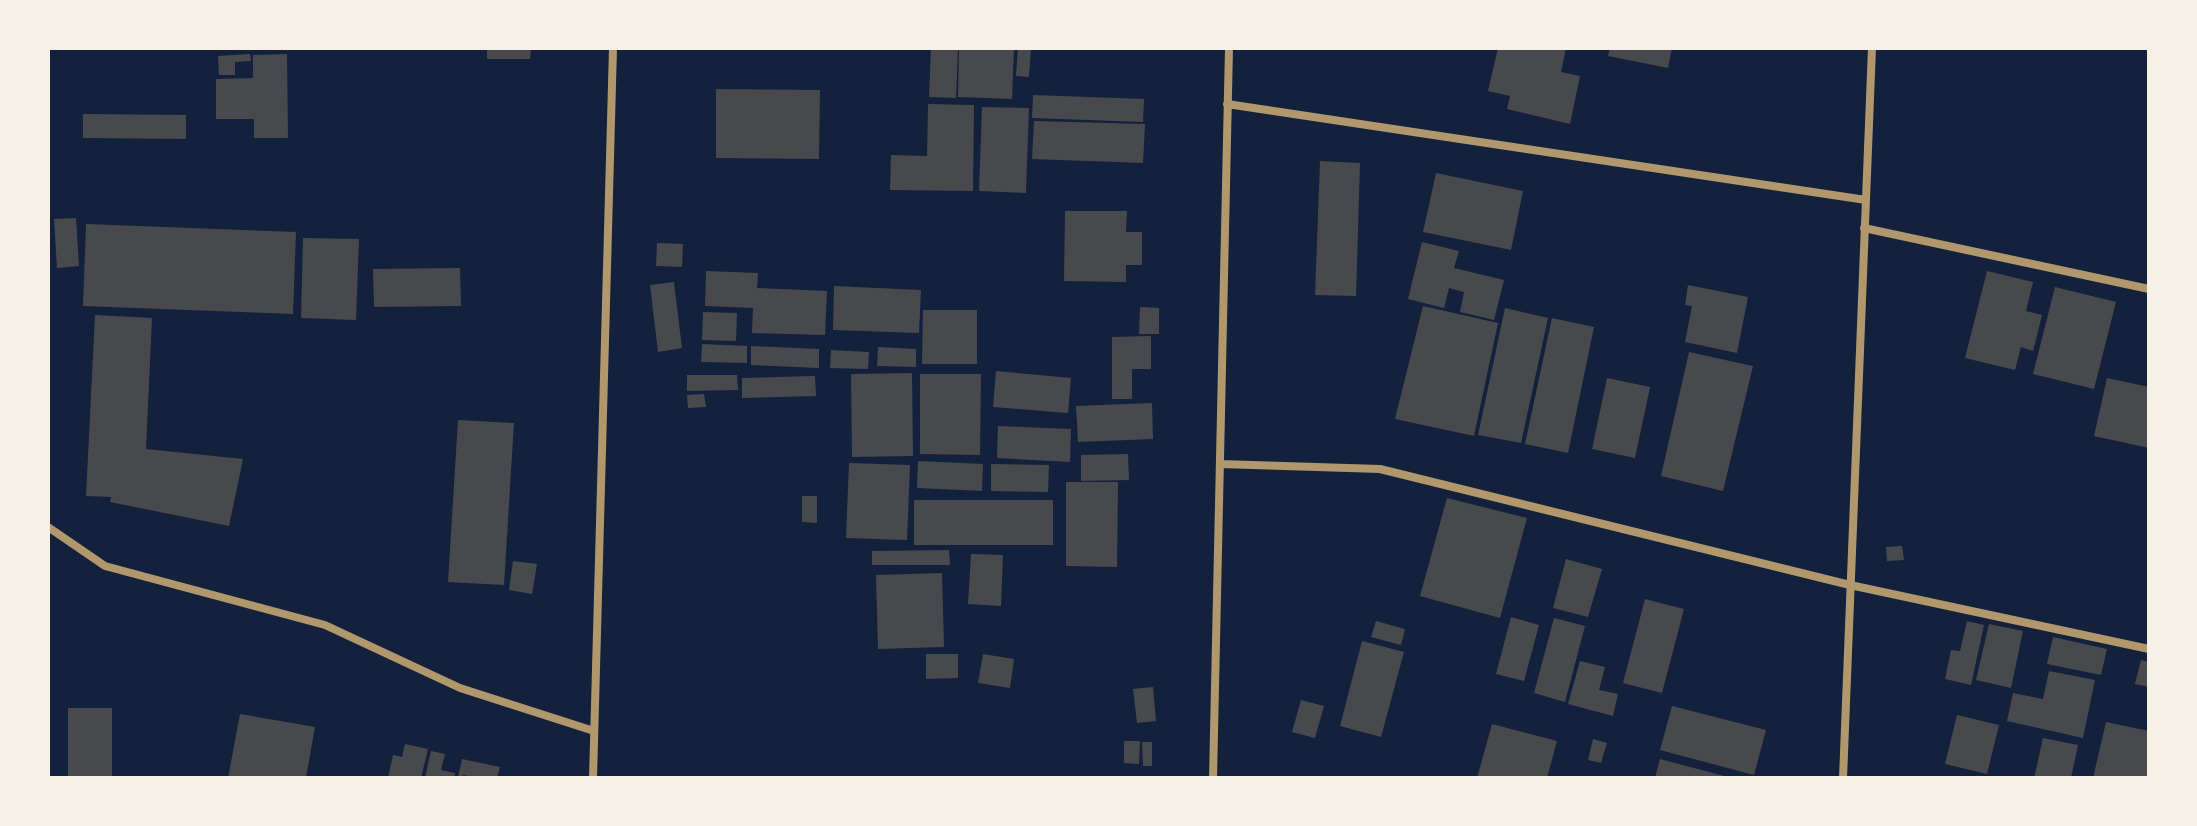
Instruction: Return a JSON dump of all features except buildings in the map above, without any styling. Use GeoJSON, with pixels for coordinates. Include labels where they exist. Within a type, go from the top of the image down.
{"type":"FeatureCollection","features":[{"type":"Feature","properties":{"kind":"street"},"geometry":{"type":"LineString","coordinates":[[593,778],[613,48]]}},
{"type":"Feature","properties":{"kind":"street"},"geometry":{"type":"LineString","coordinates":[[1214,778],[1229,48]]}},
{"type":"Feature","properties":{"kind":"street"},"geometry":{"type":"LineString","coordinates":[[1843,778],[1872,48]]}},
{"type":"Feature","properties":{"kind":"street"},"geometry":{"type":"LineString","coordinates":[[1227,104],[1866,200]]}},
{"type":"Feature","properties":{"kind":"street"},"geometry":{"type":"LineString","coordinates":[[1864,228],[2149,289]]}},
{"type":"Feature","properties":{"kind":"street"},"geometry":{"type":"LineString","coordinates":[[1220,464],[1380,469],[1850,585],[2149,649]]}},
{"type":"Feature","properties":{"kind":"street"},"geometry":{"type":"LineString","coordinates":[[48,527],[105,566],[325,625],[460,688],[594,731]]}}]}
